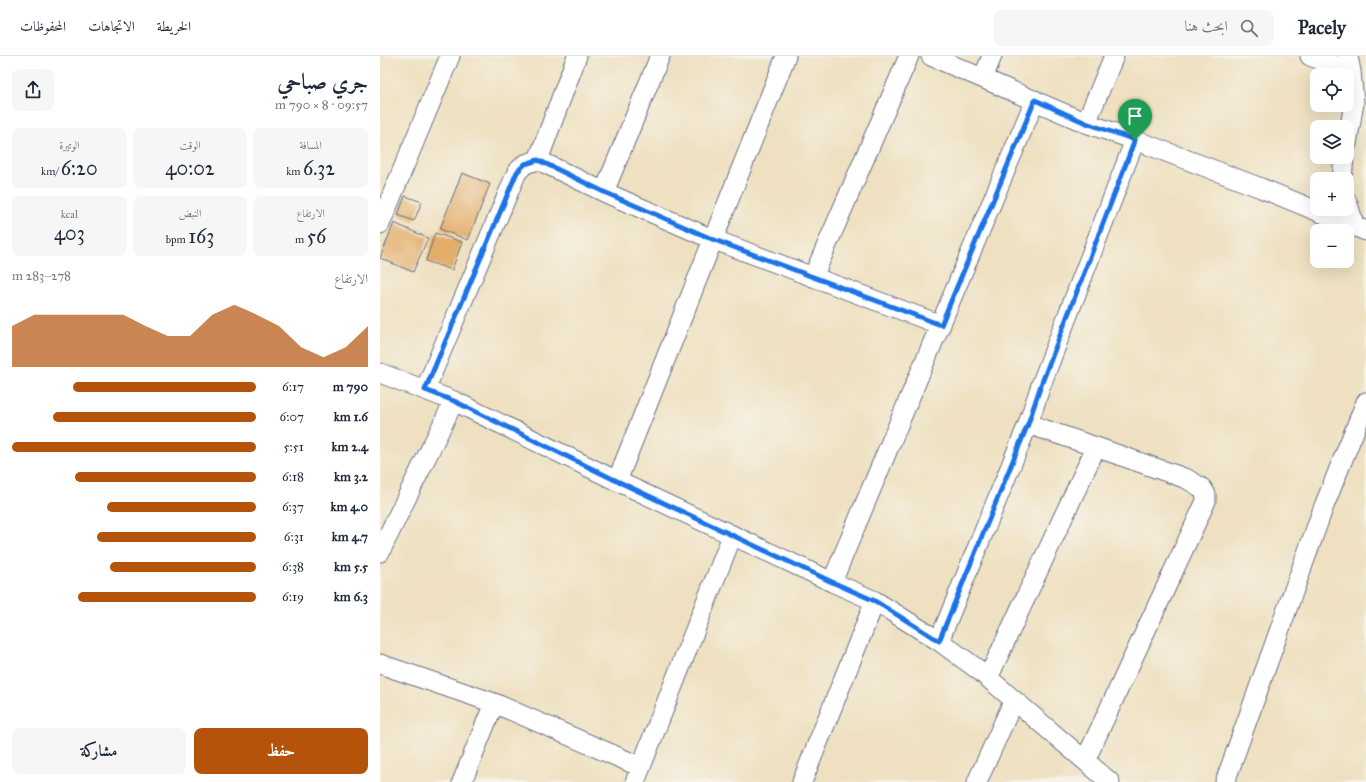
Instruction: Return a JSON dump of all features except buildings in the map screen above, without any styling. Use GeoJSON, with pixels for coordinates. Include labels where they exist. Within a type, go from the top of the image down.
{"type":"FeatureCollection","features":[{"type":"Feature","properties":{"kind":"street"},"geometry":{"type":"LineString","coordinates":[[380,224],[450,56]]}},
{"type":"Feature","properties":{"kind":"street"},"geometry":{"type":"LineString","coordinates":[[538,160],[578,56]]}},
{"type":"Feature","properties":{"kind":"street"},"geometry":{"type":"LineString","coordinates":[[604,192],[660,56]]}},
{"type":"Feature","properties":{"kind":"street"},"geometry":{"type":"LineString","coordinates":[[617,481],[786,56]]}},
{"type":"Feature","properties":{"kind":"street"},"geometry":{"type":"LineString","coordinates":[[813,277],[909,56]]}},
{"type":"Feature","properties":{"kind":"street"},"geometry":{"type":"LineString","coordinates":[[931,56],[1086,123],[1261,188],[1360,229]]}},
{"type":"Feature","properties":{"kind":"street"},"geometry":{"type":"LineString","coordinates":[[983,78],[992,56]]}},
{"type":"Feature","properties":{"kind":"street"},"geometry":{"type":"LineString","coordinates":[[1086,123],[1114,56]]}},
{"type":"Feature","properties":{"kind":"street"},"geometry":{"type":"LineString","coordinates":[[1310,56],[1349,63],[1354,103],[1351,120]]}},
{"type":"Feature","properties":{"kind":"street"},"geometry":{"type":"LineString","coordinates":[[832,582],[1035,100]]}},
{"type":"Feature","properties":{"kind":"street"},"geometry":{"type":"LineString","coordinates":[[939,641],[1028,424],[1041,385],[1135,140]]}},
{"type":"Feature","properties":{"kind":"street"},"geometry":{"type":"LineString","coordinates":[[425,390],[517,172],[525,164],[538,160],[604,192],[712,239],[941,325]]}},
{"type":"Feature","properties":{"kind":"street"},"geometry":{"type":"LineString","coordinates":[[1354,216],[1360,229]]}},
{"type":"Feature","properties":{"kind":"street"},"geometry":{"type":"LineString","coordinates":[[380,373],[454,401],[732,536],[875,601],[939,641],[988,678],[1110,782]]}},
{"type":"Feature","properties":{"kind":"street"},"geometry":{"type":"LineString","coordinates":[[380,552],[454,401]]}},
{"type":"Feature","properties":{"kind":"street"},"geometry":{"type":"LineString","coordinates":[[1231,780],[1324,506],[1366,402]]}},
{"type":"Feature","properties":{"kind":"street"},"geometry":{"type":"LineString","coordinates":[[1028,424],[1195,483],[1202,488],[1206,495],[1206,501],[1085,761]]}},
{"type":"Feature","properties":{"kind":"street"},"geometry":{"type":"LineString","coordinates":[[988,678],[1096,447]]}},
{"type":"Feature","properties":{"kind":"street"},"geometry":{"type":"LineString","coordinates":[[380,664],[494,703],[638,775],[732,536]]}},
{"type":"Feature","properties":{"kind":"street"},"geometry":{"type":"LineString","coordinates":[[802,782],[875,601]]}},
{"type":"Feature","properties":{"kind":"street"},"geometry":{"type":"LineString","coordinates":[[978,782],[1014,700]]}},
{"type":"Feature","properties":{"kind":"street"},"geometry":{"type":"LineString","coordinates":[[462,782],[494,703]]}},
{"type":"Feature","properties":{"kind":"route"},"geometry":{"type":"LineString","coordinates":[[1035,100],[1086,123],[1135,140],[1041,385],[1028,424],[939,641],[875,601],[617,481],[454,401],[425,390],[517,172],[525,164],[538,160],[604,192],[712,239],[941,325],[1035,100]]}}]}
